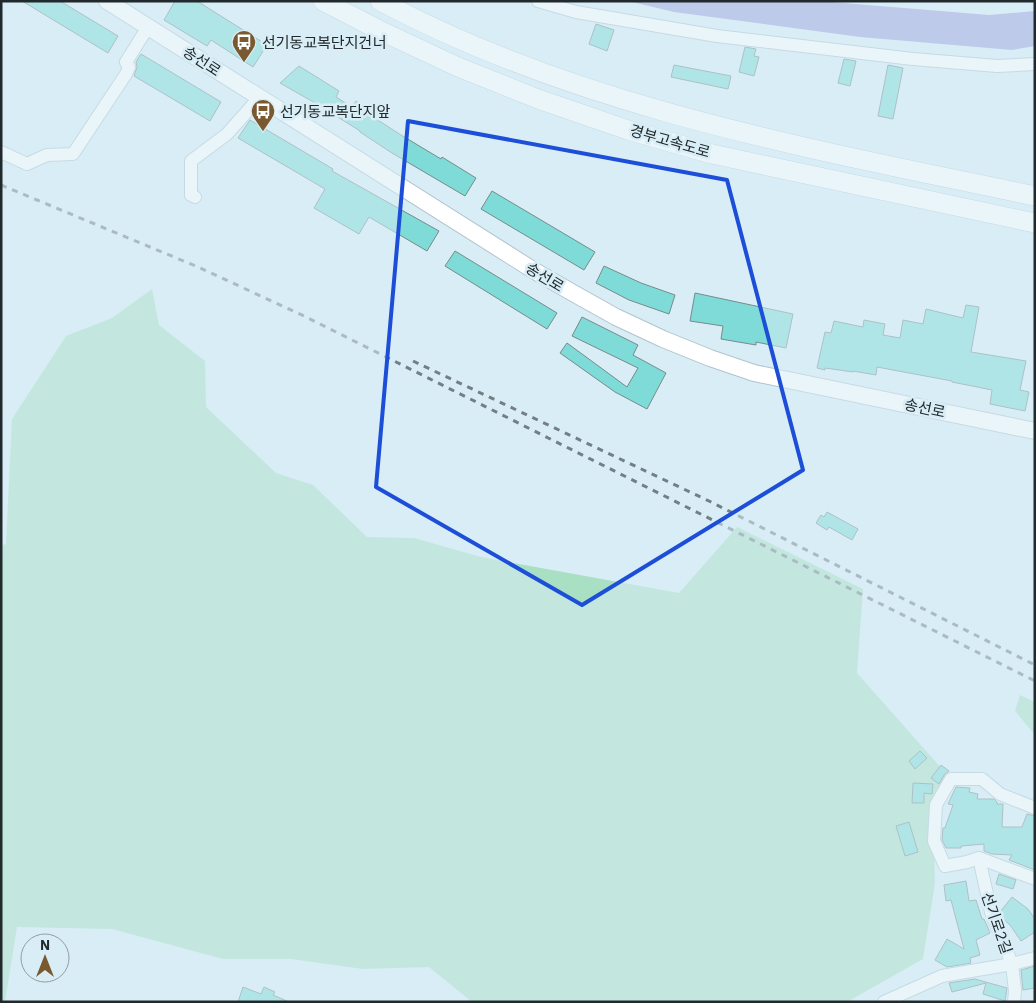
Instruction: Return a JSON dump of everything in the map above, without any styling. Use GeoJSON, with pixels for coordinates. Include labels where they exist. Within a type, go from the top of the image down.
{"type":"FeatureCollection","features":[{"type":"Feature","properties":{"kind":"highway","name":"경부고속도로"},"geometry":{"type":"LineString","coordinates":[[324,1],[378,30],[458,67],[538,99],[628,130],[712,154],[1035,223]]}},
{"type":"Feature","properties":{"kind":"highway","name":"경부고속도로"},"geometry":{"type":"LineString","coordinates":[[380,1],[407,16],[497,55],[564,81],[651,109],[768,139],[1035,196]]}},
{"type":"Feature","properties":{"kind":"main road","name":"송선로"},"geometry":{"type":"LineString","coordinates":[[107,1],[532,270],[616,317],[663,339],[754,373],[1035,431]]}},
{"type":"Feature","properties":{"kind":"street"},"geometry":{"type":"LineString","coordinates":[[538,1],[576,12],[727,37],[978,65],[1035,64]]}},
{"type":"Feature","properties":{"kind":"street"},"geometry":{"type":"LineString","coordinates":[[1,152],[28,164],[47,155],[72,154],[126,74],[129,67],[126,62],[148,27]]}},
{"type":"Feature","properties":{"kind":"street"},"geometry":{"type":"LineString","coordinates":[[195,197],[191,195],[190,161],[227,134],[259,98]]}},
{"type":"Feature","properties":{"kind":"street"},"geometry":{"type":"LineString","coordinates":[[1035,808],[1000,794],[982,779],[952,779],[936,805],[934,841],[945,866],[979,858],[1035,879]]}},
{"type":"Feature","properties":{"kind":"street","name":"선기로2길"},"geometry":{"type":"LineString","coordinates":[[979,858],[991,912],[1012,964],[1035,958]]}},
{"type":"Feature","properties":{"kind":"street"},"geometry":{"type":"LineString","coordinates":[[884,1002],[942,976],[1012,964],[1015,990],[1014,1002]]}},
{"type":"Feature","properties":{"kind":"highlighted area"},"geometry":{"type":"Polygon","coordinates":[[[408,121],[727,180],[803,470],[582,605],[376,487],[408,121]]]}},
{"type":"Feature","properties":{"kind":"green space"},"geometry":{"type":"Polygon","coordinates":[[[152,289],[159,325],[205,361],[206,407],[276,473],[313,485],[367,537],[414,538],[481,557],[679,593],[737,527],[863,589],[857,673],[951,779],[936,805],[934,841],[935,883],[923,959],[847,1002],[472,1002],[429,967],[363,969],[291,959],[223,959],[112,929],[17,927],[5,1002],[1,1002],[1,545],[6,544],[12,419],[66,336],[112,318],[152,289]]]}},
{"type":"Feature","properties":{"kind":"green space"},"geometry":{"type":"Polygon","coordinates":[[[1020,695],[1035,702],[1035,735],[1015,711],[1020,695]]]}},
{"type":"Feature","properties":{"kind":"water"},"geometry":{"type":"Polygon","coordinates":[[[628,1],[819,1],[989,15],[1035,11],[1035,46],[1012,50],[860,37],[674,12],[628,1]]]}},
{"type":"Feature","properties":{"kind":"building"},"geometry":{"type":"Polygon","coordinates":[[[22,1],[60,1],[118,36],[108,53],[22,1]]]}},
{"type":"Feature","properties":{"kind":"building"},"geometry":{"type":"Polygon","coordinates":[[[175,1],[197,1],[267,45],[253,67],[211,40],[207,46],[164,20],[175,1]]]}},
{"type":"Feature","properties":{"kind":"building"},"geometry":{"type":"Polygon","coordinates":[[[596,24],[614,30],[607,51],[589,44],[596,24]]]}},
{"type":"Feature","properties":{"kind":"building"},"geometry":{"type":"Polygon","coordinates":[[[745,47],[756,49],[754,56],[759,57],[754,76],[739,72],[745,47]]]}},
{"type":"Feature","properties":{"kind":"building"},"geometry":{"type":"Polygon","coordinates":[[[141,54],[221,102],[210,121],[134,76],[137,67],[136,62],[141,54]]]}},
{"type":"Feature","properties":{"kind":"building"},"geometry":{"type":"Polygon","coordinates":[[[844,59],[856,61],[850,86],[838,83],[844,59]]]}},
{"type":"Feature","properties":{"kind":"building"},"geometry":{"type":"Polygon","coordinates":[[[674,65],[731,76],[728,89],[671,77],[674,65]]]}},
{"type":"Feature","properties":{"kind":"building"},"geometry":{"type":"Polygon","coordinates":[[[888,65],[903,68],[893,119],[878,116],[888,65]]]}},
{"type":"Feature","properties":{"kind":"building"},"geometry":{"type":"Polygon","coordinates":[[[299,66],[339,91],[336,97],[352,107],[356,101],[370,109],[367,113],[441,159],[442,157],[476,178],[465,196],[280,83],[299,66]]]}},
{"type":"Feature","properties":{"kind":"building"},"geometry":{"type":"Polygon","coordinates":[[[250,120],[333,169],[332,171],[439,231],[427,251],[369,217],[359,234],[314,208],[325,189],[238,138],[250,120]]]}},
{"type":"Feature","properties":{"kind":"building"},"geometry":{"type":"Polygon","coordinates":[[[492,191],[595,252],[584,270],[481,209],[492,191]]]}},
{"type":"Feature","properties":{"kind":"building"},"geometry":{"type":"Polygon","coordinates":[[[455,251],[557,313],[547,329],[445,266],[455,251]]]}},
{"type":"Feature","properties":{"kind":"building"},"geometry":{"type":"Polygon","coordinates":[[[604,266],[641,283],[675,295],[669,314],[629,300],[596,283],[604,266]]]}},
{"type":"Feature","properties":{"kind":"building"},"geometry":{"type":"Polygon","coordinates":[[[695,293],[793,314],[786,348],[756,342],[756,345],[721,339],[723,326],[690,321],[695,293]]]}},
{"type":"Feature","properties":{"kind":"building"},"geometry":{"type":"Polygon","coordinates":[[[966,305],[979,307],[971,352],[1026,361],[1020,390],[1029,392],[1025,411],[990,404],[992,390],[952,381],[877,367],[876,375],[817,368],[825,332],[831,333],[834,321],[863,327],[864,320],[885,324],[883,335],[900,338],[903,320],[923,324],[926,309],[963,318],[966,305]]]}},
{"type":"Feature","properties":{"kind":"building"},"geometry":{"type":"Polygon","coordinates":[[[582,317],[638,345],[633,355],[666,373],[647,409],[615,392],[560,353],[567,343],[627,387],[638,368],[572,336],[582,317]]]}},
{"type":"Feature","properties":{"kind":"building"},"geometry":{"type":"Polygon","coordinates":[[[827,512],[858,529],[852,540],[829,527],[827,530],[816,523],[821,515],[824,517],[827,512]]]}},
{"type":"Feature","properties":{"kind":"building"},"geometry":{"type":"Polygon","coordinates":[[[920,751],[927,758],[915,769],[909,761],[920,751]]]}},
{"type":"Feature","properties":{"kind":"building"},"geometry":{"type":"Polygon","coordinates":[[[941,765],[949,771],[944,775],[939,784],[931,778],[941,765]]]}},
{"type":"Feature","properties":{"kind":"building"},"geometry":{"type":"Polygon","coordinates":[[[913,783],[933,784],[932,794],[924,793],[924,803],[912,803],[913,783]]]}},
{"type":"Feature","properties":{"kind":"building"},"geometry":{"type":"Polygon","coordinates":[[[956,787],[970,788],[969,792],[978,794],[977,799],[994,799],[997,804],[1003,804],[1002,827],[1022,827],[1027,814],[1035,816],[1035,870],[1009,860],[1012,855],[992,854],[984,851],[984,844],[961,846],[961,848],[946,848],[942,840],[943,828],[945,828],[953,805],[948,804],[956,787]]]}},
{"type":"Feature","properties":{"kind":"building"},"geometry":{"type":"Polygon","coordinates":[[[909,822],[918,852],[905,856],[896,826],[909,822]]]}},
{"type":"Feature","properties":{"kind":"building"},"geometry":{"type":"Polygon","coordinates":[[[999,874],[1016,880],[1013,889],[996,884],[999,874]]]}},
{"type":"Feature","properties":{"kind":"building"},"geometry":{"type":"Polygon","coordinates":[[[966,881],[969,901],[976,900],[982,919],[984,919],[990,933],[976,940],[980,955],[970,958],[971,963],[947,967],[935,960],[947,939],[964,949],[951,900],[946,901],[944,885],[966,881]]]}},
{"type":"Feature","properties":{"kind":"building"},"geometry":{"type":"Polygon","coordinates":[[[1012,897],[1028,909],[1035,919],[1035,932],[1021,941],[1010,925],[1003,919],[1000,912],[1012,897]]]}},
{"type":"Feature","properties":{"kind":"building"},"geometry":{"type":"Polygon","coordinates":[[[1035,966],[1035,988],[1023,990],[1021,970],[1035,966]]]}},
{"type":"Feature","properties":{"kind":"building"},"geometry":{"type":"Polygon","coordinates":[[[975,979],[1007,988],[1005,1001],[983,994],[986,983],[952,992],[949,983],[975,979]]]}},
{"type":"Feature","properties":{"kind":"building"},"geometry":{"type":"Polygon","coordinates":[[[243,987],[261,994],[264,987],[275,992],[273,995],[289,1002],[238,1002],[243,987]]]}},
{"type":"Feature","properties":{"kind":"railway"},"geometry":{"type":"LineString","coordinates":[[1,185],[198,267],[304,316],[1035,681]]}},
{"type":"Feature","properties":{"kind":"railway"},"geometry":{"type":"LineString","coordinates":[[413,361],[709,501],[1035,665]]}},
{"type":"Feature","properties":{"kind":"place","name":"선기동교복단지건너"},"geometry":{"type":"Point","coordinates":[244,63]}},
{"type":"Feature","properties":{"kind":"place","name":"선기동교복단지앞"},"geometry":{"type":"Point","coordinates":[263,132]}}]}
